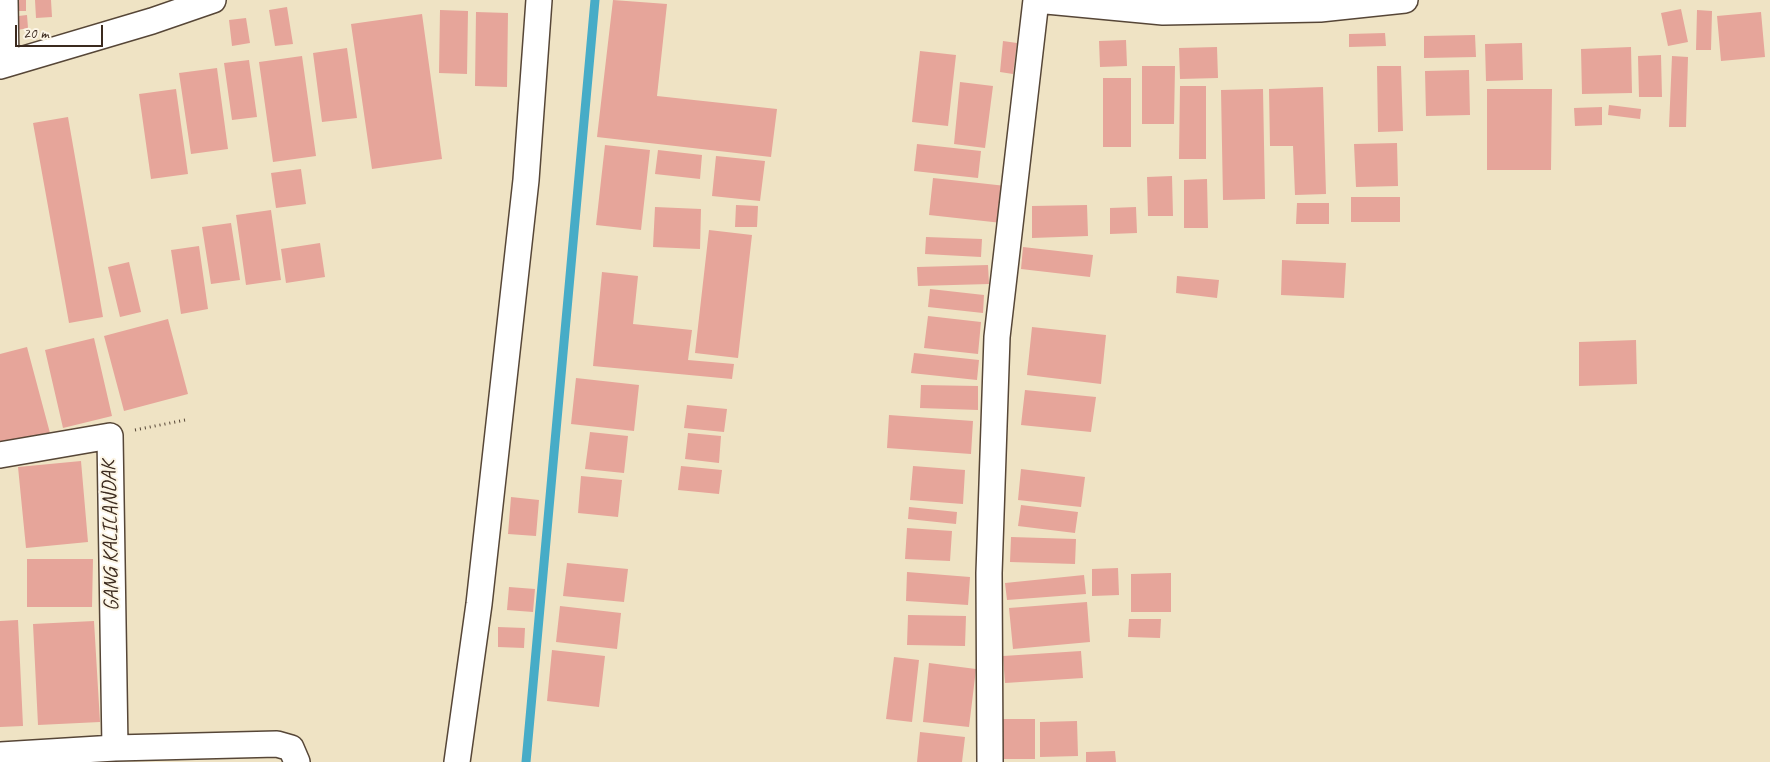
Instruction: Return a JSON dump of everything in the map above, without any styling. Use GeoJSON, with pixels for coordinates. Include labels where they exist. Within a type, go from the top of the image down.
{"type":"FeatureCollection","features":[{"type":"Feature","properties":{"kind":"street"},"geometry":{"type":"LineString","coordinates":[[5,0],[3,65],[152,10],[213,0]]}},
{"type":"Feature","properties":{"kind":"street"},"geometry":{"type":"LineString","coordinates":[[457,762],[479,604],[524,199],[539,0]]}},
{"type":"Feature","properties":{"kind":"street"},"geometry":{"type":"LineString","coordinates":[[990,762],[989,573],[997,337],[1047,1],[1164,12],[1248,6],[1320,8],[1405,0]]}},
{"type":"Feature","properties":{"kind":"street","name":"GANG KALILANDAK"},"geometry":{"type":"LineString","coordinates":[[0,455],[110,436],[115,748]]}},
{"type":"Feature","properties":{"kind":"street"},"geometry":{"type":"LineString","coordinates":[[0,755],[115,748],[277,744],[291,748],[297,762]]}},
{"type":"Feature","properties":{"kind":"path"},"geometry":{"type":"LineString","coordinates":[[110,436],[185,420]]}},
{"type":"Feature","properties":{"kind":"building"},"geometry":{"type":"Polygon","coordinates":[[[9,0],[26,0],[26,11],[9,11],[9,0]]]}},
{"type":"Feature","properties":{"kind":"building"},"geometry":{"type":"Polygon","coordinates":[[[35,0],[51,0],[52,17],[36,18],[35,0]]]}},
{"type":"Feature","properties":{"kind":"building"},"geometry":{"type":"Polygon","coordinates":[[[613,0],[667,4],[657,96],[777,109],[771,157],[597,137],[613,0]]]}},
{"type":"Feature","properties":{"kind":"building"},"geometry":{"type":"Polygon","coordinates":[[[287,7],[293,44],[275,46],[269,10],[287,7]]]}},
{"type":"Feature","properties":{"kind":"building"},"geometry":{"type":"Polygon","coordinates":[[[1681,9],[1688,42],[1668,46],[1661,13],[1681,9]]]}},
{"type":"Feature","properties":{"kind":"building"},"geometry":{"type":"Polygon","coordinates":[[[440,10],[468,11],[467,74],[439,73],[440,10]]]}},
{"type":"Feature","properties":{"kind":"building"},"geometry":{"type":"Polygon","coordinates":[[[1697,10],[1712,11],[1711,50],[1696,50],[1697,10]]]}},
{"type":"Feature","properties":{"kind":"building"},"geometry":{"type":"Polygon","coordinates":[[[476,12],[508,13],[507,87],[475,86],[476,12]]]}},
{"type":"Feature","properties":{"kind":"building"},"geometry":{"type":"Polygon","coordinates":[[[1761,12],[1765,57],[1721,61],[1717,16],[1761,12]]]}},
{"type":"Feature","properties":{"kind":"building"},"geometry":{"type":"Polygon","coordinates":[[[422,14],[442,159],[372,169],[351,24],[422,14]]]}},
{"type":"Feature","properties":{"kind":"building"},"geometry":{"type":"Polygon","coordinates":[[[27,15],[28,28],[12,31],[10,17],[27,15]]]}},
{"type":"Feature","properties":{"kind":"building"},"geometry":{"type":"Polygon","coordinates":[[[246,18],[250,43],[232,46],[229,20],[246,18]]]}},
{"type":"Feature","properties":{"kind":"building"},"geometry":{"type":"Polygon","coordinates":[[[1385,33],[1386,46],[1349,47],[1349,34],[1385,33]]]}},
{"type":"Feature","properties":{"kind":"building"},"geometry":{"type":"Polygon","coordinates":[[[1475,35],[1476,57],[1424,58],[1424,36],[1475,35]]]}},
{"type":"Feature","properties":{"kind":"building"},"geometry":{"type":"Polygon","coordinates":[[[1126,40],[1127,66],[1100,67],[1099,41],[1126,40]]]}},
{"type":"Feature","properties":{"kind":"building"},"geometry":{"type":"Polygon","coordinates":[[[1003,41],[1017,43],[1013,74],[1000,72],[1003,41]]]}},
{"type":"Feature","properties":{"kind":"building"},"geometry":{"type":"Polygon","coordinates":[[[1522,43],[1523,80],[1486,81],[1485,44],[1522,43]]]}},
{"type":"Feature","properties":{"kind":"building"},"geometry":{"type":"Polygon","coordinates":[[[1217,47],[1218,78],[1180,79],[1179,48],[1217,47]]]}},
{"type":"Feature","properties":{"kind":"building"},"geometry":{"type":"Polygon","coordinates":[[[1631,47],[1632,93],[1582,94],[1581,49],[1631,47]]]}},
{"type":"Feature","properties":{"kind":"building"},"geometry":{"type":"Polygon","coordinates":[[[347,48],[357,118],[322,122],[313,53],[347,48]]]}},
{"type":"Feature","properties":{"kind":"building"},"geometry":{"type":"Polygon","coordinates":[[[920,51],[956,55],[948,126],[912,122],[920,51]]]}},
{"type":"Feature","properties":{"kind":"building"},"geometry":{"type":"Polygon","coordinates":[[[1661,55],[1662,97],[1639,97],[1638,56],[1661,55]]]}},
{"type":"Feature","properties":{"kind":"building"},"geometry":{"type":"Polygon","coordinates":[[[302,56],[316,156],[273,162],[259,62],[302,56]]]}},
{"type":"Feature","properties":{"kind":"building"},"geometry":{"type":"Polygon","coordinates":[[[1672,56],[1688,57],[1686,127],[1669,127],[1672,56]]]}},
{"type":"Feature","properties":{"kind":"building"},"geometry":{"type":"Polygon","coordinates":[[[249,60],[257,117],[232,120],[224,63],[249,60]]]}},
{"type":"Feature","properties":{"kind":"building"},"geometry":{"type":"Polygon","coordinates":[[[1142,66],[1175,66],[1174,124],[1142,124],[1142,66]]]}},
{"type":"Feature","properties":{"kind":"building"},"geometry":{"type":"Polygon","coordinates":[[[1377,66],[1401,66],[1403,131],[1378,132],[1377,66]]]}},
{"type":"Feature","properties":{"kind":"building"},"geometry":{"type":"Polygon","coordinates":[[[217,68],[228,149],[191,154],[179,73],[217,68]]]}},
{"type":"Feature","properties":{"kind":"building"},"geometry":{"type":"Polygon","coordinates":[[[1469,70],[1470,115],[1426,116],[1425,71],[1469,70]]]}},
{"type":"Feature","properties":{"kind":"building"},"geometry":{"type":"Polygon","coordinates":[[[1103,78],[1131,78],[1131,147],[1103,147],[1103,78]]]}},
{"type":"Feature","properties":{"kind":"building"},"geometry":{"type":"Polygon","coordinates":[[[960,82],[993,86],[985,148],[954,144],[960,82]]]}},
{"type":"Feature","properties":{"kind":"building"},"geometry":{"type":"Polygon","coordinates":[[[1180,86],[1206,86],[1206,159],[1179,159],[1180,86]]]}},
{"type":"Feature","properties":{"kind":"building"},"geometry":{"type":"Polygon","coordinates":[[[1323,87],[1326,194],[1295,195],[1293,146],[1270,146],[1269,89],[1323,87]]]}},
{"type":"Feature","properties":{"kind":"building"},"geometry":{"type":"Polygon","coordinates":[[[176,89],[188,174],[151,179],[139,94],[176,89]]]}},
{"type":"Feature","properties":{"kind":"building"},"geometry":{"type":"Polygon","coordinates":[[[1263,89],[1265,199],[1223,200],[1221,90],[1263,89]]]}},
{"type":"Feature","properties":{"kind":"building"},"geometry":{"type":"Polygon","coordinates":[[[1487,89],[1552,89],[1551,170],[1487,170],[1487,89]]]}},
{"type":"Feature","properties":{"kind":"building"},"geometry":{"type":"Polygon","coordinates":[[[1609,105],[1641,109],[1640,119],[1608,115],[1609,105]]]}},
{"type":"Feature","properties":{"kind":"building"},"geometry":{"type":"Polygon","coordinates":[[[1602,107],[1602,125],[1575,126],[1574,108],[1602,107]]]}},
{"type":"Feature","properties":{"kind":"building"},"geometry":{"type":"Polygon","coordinates":[[[68,117],[103,317],[69,323],[33,123],[68,117]]]}},
{"type":"Feature","properties":{"kind":"building"},"geometry":{"type":"Polygon","coordinates":[[[1397,143],[1398,186],[1356,187],[1354,144],[1397,143]]]}},
{"type":"Feature","properties":{"kind":"building"},"geometry":{"type":"Polygon","coordinates":[[[917,144],[981,151],[978,178],[914,171],[917,144]]]}},
{"type":"Feature","properties":{"kind":"building"},"geometry":{"type":"Polygon","coordinates":[[[605,145],[650,150],[641,230],[596,225],[605,145]]]}},
{"type":"Feature","properties":{"kind":"building"},"geometry":{"type":"Polygon","coordinates":[[[658,150],[702,155],[700,179],[655,174],[658,150]]]}},
{"type":"Feature","properties":{"kind":"building"},"geometry":{"type":"Polygon","coordinates":[[[716,156],[765,161],[760,201],[712,196],[716,156]]]}},
{"type":"Feature","properties":{"kind":"building"},"geometry":{"type":"Polygon","coordinates":[[[301,169],[306,204],[276,208],[271,173],[301,169]]]}},
{"type":"Feature","properties":{"kind":"building"},"geometry":{"type":"Polygon","coordinates":[[[1172,176],[1173,216],[1148,216],[1147,177],[1172,176]]]}},
{"type":"Feature","properties":{"kind":"building"},"geometry":{"type":"Polygon","coordinates":[[[933,178],[1006,186],[1002,223],[929,215],[933,178]]]}},
{"type":"Feature","properties":{"kind":"building"},"geometry":{"type":"Polygon","coordinates":[[[1207,179],[1208,228],[1184,228],[1184,180],[1207,179]]]}},
{"type":"Feature","properties":{"kind":"building"},"geometry":{"type":"Polygon","coordinates":[[[1351,197],[1400,197],[1400,222],[1351,222],[1351,197]]]}},
{"type":"Feature","properties":{"kind":"building"},"geometry":{"type":"Polygon","coordinates":[[[1297,203],[1329,203],[1329,224],[1296,224],[1297,203]]]}},
{"type":"Feature","properties":{"kind":"building"},"geometry":{"type":"Polygon","coordinates":[[[736,205],[758,206],[757,227],[735,227],[736,205]]]}},
{"type":"Feature","properties":{"kind":"building"},"geometry":{"type":"Polygon","coordinates":[[[1087,205],[1088,236],[1032,238],[1032,206],[1087,205]]]}},
{"type":"Feature","properties":{"kind":"building"},"geometry":{"type":"Polygon","coordinates":[[[655,207],[701,209],[700,249],[653,247],[655,207]]]}},
{"type":"Feature","properties":{"kind":"building"},"geometry":{"type":"Polygon","coordinates":[[[1136,207],[1137,233],[1110,234],[1110,208],[1136,207]]]}},
{"type":"Feature","properties":{"kind":"building"},"geometry":{"type":"Polygon","coordinates":[[[271,210],[281,280],[246,285],[236,215],[271,210]]]}},
{"type":"Feature","properties":{"kind":"building"},"geometry":{"type":"Polygon","coordinates":[[[231,223],[240,280],[211,284],[202,227],[231,223]]]}},
{"type":"Feature","properties":{"kind":"building"},"geometry":{"type":"Polygon","coordinates":[[[709,230],[752,235],[738,358],[695,353],[709,230]]]}},
{"type":"Feature","properties":{"kind":"building"},"geometry":{"type":"Polygon","coordinates":[[[926,237],[982,239],[981,257],[925,254],[926,237]]]}},
{"type":"Feature","properties":{"kind":"building"},"geometry":{"type":"Polygon","coordinates":[[[320,243],[325,277],[286,283],[281,249],[320,243]]]}},
{"type":"Feature","properties":{"kind":"building"},"geometry":{"type":"Polygon","coordinates":[[[199,246],[208,309],[181,314],[171,250],[199,246]]]}},
{"type":"Feature","properties":{"kind":"building"},"geometry":{"type":"Polygon","coordinates":[[[1023,247],[1093,255],[1090,277],[1021,269],[1023,247]]]}},
{"type":"Feature","properties":{"kind":"building"},"geometry":{"type":"Polygon","coordinates":[[[1282,260],[1346,263],[1344,298],[1281,295],[1282,260]]]}},
{"type":"Feature","properties":{"kind":"building"},"geometry":{"type":"Polygon","coordinates":[[[129,262],[141,312],[120,317],[108,267],[129,262]]]}},
{"type":"Feature","properties":{"kind":"building"},"geometry":{"type":"Polygon","coordinates":[[[988,265],[989,284],[918,286],[917,267],[988,265]]]}},
{"type":"Feature","properties":{"kind":"building"},"geometry":{"type":"Polygon","coordinates":[[[602,272],[638,276],[633,324],[692,330],[688,360],[734,364],[732,379],[593,366],[602,272]]]}},
{"type":"Feature","properties":{"kind":"building"},"geometry":{"type":"Polygon","coordinates":[[[1177,276],[1219,280],[1217,298],[1176,293],[1177,276]]]}},
{"type":"Feature","properties":{"kind":"building"},"geometry":{"type":"Polygon","coordinates":[[[930,289],[984,295],[983,313],[928,307],[930,289]]]}},
{"type":"Feature","properties":{"kind":"building"},"geometry":{"type":"Polygon","coordinates":[[[928,316],[981,322],[978,354],[924,348],[928,316]]]}},
{"type":"Feature","properties":{"kind":"building"},"geometry":{"type":"Polygon","coordinates":[[[168,319],[188,394],[124,411],[104,336],[168,319]]]}},
{"type":"Feature","properties":{"kind":"building"},"geometry":{"type":"Polygon","coordinates":[[[1032,327],[1106,335],[1101,384],[1027,375],[1032,327]]]}},
{"type":"Feature","properties":{"kind":"building"},"geometry":{"type":"Polygon","coordinates":[[[94,338],[112,416],[63,428],[45,350],[94,338]]]}},
{"type":"Feature","properties":{"kind":"building"},"geometry":{"type":"Polygon","coordinates":[[[1636,340],[1637,384],[1579,386],[1579,342],[1636,340]]]}},
{"type":"Feature","properties":{"kind":"building"},"geometry":{"type":"Polygon","coordinates":[[[27,347],[50,433],[0,446],[0,354],[27,347]]]}},
{"type":"Feature","properties":{"kind":"building"},"geometry":{"type":"Polygon","coordinates":[[[914,353],[979,360],[977,380],[911,373],[914,353]]]}},
{"type":"Feature","properties":{"kind":"building"},"geometry":{"type":"Polygon","coordinates":[[[576,378],[639,385],[634,431],[571,424],[576,378]]]}},
{"type":"Feature","properties":{"kind":"building"},"geometry":{"type":"Polygon","coordinates":[[[921,385],[978,386],[978,410],[920,408],[921,385]]]}},
{"type":"Feature","properties":{"kind":"building"},"geometry":{"type":"Polygon","coordinates":[[[1025,390],[1096,397],[1091,432],[1021,425],[1025,390]]]}},
{"type":"Feature","properties":{"kind":"building"},"geometry":{"type":"Polygon","coordinates":[[[687,405],[727,409],[724,432],[684,428],[687,405]]]}},
{"type":"Feature","properties":{"kind":"building"},"geometry":{"type":"Polygon","coordinates":[[[889,415],[973,421],[971,454],[887,448],[889,415]]]}},
{"type":"Feature","properties":{"kind":"building"},"geometry":{"type":"Polygon","coordinates":[[[590,432],[628,436],[624,473],[585,469],[590,432]]]}},
{"type":"Feature","properties":{"kind":"building"},"geometry":{"type":"Polygon","coordinates":[[[688,433],[721,436],[719,463],[685,459],[688,433]]]}},
{"type":"Feature","properties":{"kind":"building"},"geometry":{"type":"Polygon","coordinates":[[[81,461],[88,542],[26,548],[18,467],[81,461]]]}},
{"type":"Feature","properties":{"kind":"building"},"geometry":{"type":"Polygon","coordinates":[[[681,466],[722,470],[719,494],[678,490],[681,466]]]}},
{"type":"Feature","properties":{"kind":"building"},"geometry":{"type":"Polygon","coordinates":[[[913,466],[965,470],[963,504],[910,500],[913,466]]]}},
{"type":"Feature","properties":{"kind":"building"},"geometry":{"type":"Polygon","coordinates":[[[1021,469],[1085,477],[1081,507],[1018,500],[1021,469]]]}},
{"type":"Feature","properties":{"kind":"building"},"geometry":{"type":"Polygon","coordinates":[[[581,476],[622,480],[618,517],[578,513],[581,476]]]}},
{"type":"Feature","properties":{"kind":"building"},"geometry":{"type":"Polygon","coordinates":[[[511,497],[539,500],[536,536],[508,534],[511,497]]]}},
{"type":"Feature","properties":{"kind":"building"},"geometry":{"type":"Polygon","coordinates":[[[1021,505],[1078,512],[1075,533],[1018,526],[1021,505]]]}},
{"type":"Feature","properties":{"kind":"building"},"geometry":{"type":"Polygon","coordinates":[[[909,507],[957,512],[956,524],[908,519],[909,507]]]}},
{"type":"Feature","properties":{"kind":"building"},"geometry":{"type":"Polygon","coordinates":[[[907,528],[952,531],[950,561],[905,559],[907,528]]]}},
{"type":"Feature","properties":{"kind":"building"},"geometry":{"type":"Polygon","coordinates":[[[1011,537],[1076,539],[1075,564],[1010,562],[1011,537]]]}},
{"type":"Feature","properties":{"kind":"building"},"geometry":{"type":"Polygon","coordinates":[[[27,559],[93,559],[92,607],[27,607],[27,559]]]}},
{"type":"Feature","properties":{"kind":"building"},"geometry":{"type":"Polygon","coordinates":[[[567,563],[628,569],[624,602],[563,596],[567,563]]]}},
{"type":"Feature","properties":{"kind":"building"},"geometry":{"type":"Polygon","coordinates":[[[1118,568],[1119,595],[1092,596],[1092,569],[1118,568]]]}},
{"type":"Feature","properties":{"kind":"building"},"geometry":{"type":"Polygon","coordinates":[[[907,572],[970,577],[968,605],[906,601],[907,572]]]}},
{"type":"Feature","properties":{"kind":"building"},"geometry":{"type":"Polygon","coordinates":[[[1171,573],[1171,612],[1131,612],[1131,574],[1171,573]]]}},
{"type":"Feature","properties":{"kind":"building"},"geometry":{"type":"Polygon","coordinates":[[[1084,575],[1086,594],[1007,600],[1005,583],[1084,575]]]}},
{"type":"Feature","properties":{"kind":"building"},"geometry":{"type":"Polygon","coordinates":[[[509,587],[535,589],[533,612],[507,610],[509,587]]]}},
{"type":"Feature","properties":{"kind":"building"},"geometry":{"type":"Polygon","coordinates":[[[1087,602],[1090,642],[1013,649],[1009,608],[1087,602]]]}},
{"type":"Feature","properties":{"kind":"building"},"geometry":{"type":"Polygon","coordinates":[[[560,606],[621,613],[617,649],[556,642],[560,606]]]}},
{"type":"Feature","properties":{"kind":"building"},"geometry":{"type":"Polygon","coordinates":[[[908,615],[966,616],[965,646],[907,645],[908,615]]]}},
{"type":"Feature","properties":{"kind":"building"},"geometry":{"type":"Polygon","coordinates":[[[1129,619],[1161,619],[1160,638],[1128,637],[1129,619]]]}},
{"type":"Feature","properties":{"kind":"building"},"geometry":{"type":"Polygon","coordinates":[[[18,620],[23,726],[0,727],[0,621],[18,620]]]}},
{"type":"Feature","properties":{"kind":"building"},"geometry":{"type":"Polygon","coordinates":[[[94,621],[100,722],[38,725],[33,624],[94,621]]]}},
{"type":"Feature","properties":{"kind":"building"},"geometry":{"type":"Polygon","coordinates":[[[498,627],[525,628],[524,648],[498,647],[498,627]]]}},
{"type":"Feature","properties":{"kind":"building"},"geometry":{"type":"Polygon","coordinates":[[[552,650],[605,656],[599,707],[547,701],[552,650]]]}},
{"type":"Feature","properties":{"kind":"building"},"geometry":{"type":"Polygon","coordinates":[[[1081,651],[1083,678],[1005,683],[1003,656],[1081,651]]]}},
{"type":"Feature","properties":{"kind":"building"},"geometry":{"type":"Polygon","coordinates":[[[894,657],[919,660],[912,722],[886,719],[894,657]]]}},
{"type":"Feature","properties":{"kind":"building"},"geometry":{"type":"Polygon","coordinates":[[[929,663],[976,669],[969,727],[923,722],[929,663]]]}},
{"type":"Feature","properties":{"kind":"building"},"geometry":{"type":"Polygon","coordinates":[[[1001,719],[1035,719],[1035,759],[1001,759],[1001,719]]]}},
{"type":"Feature","properties":{"kind":"building"},"geometry":{"type":"Polygon","coordinates":[[[1077,721],[1078,756],[1040,757],[1040,722],[1077,721]]]}},
{"type":"Feature","properties":{"kind":"building"},"geometry":{"type":"Polygon","coordinates":[[[920,732],[965,737],[962,762],[917,762],[920,732]]]}},
{"type":"Feature","properties":{"kind":"building"},"geometry":{"type":"Polygon","coordinates":[[[1115,751],[1116,762],[1086,762],[1086,752],[1115,751]]]}},
{"type":"Feature","properties":{"kind":"waterway"},"geometry":{"type":"LineString","coordinates":[[526,762],[595,0]]}}]}
